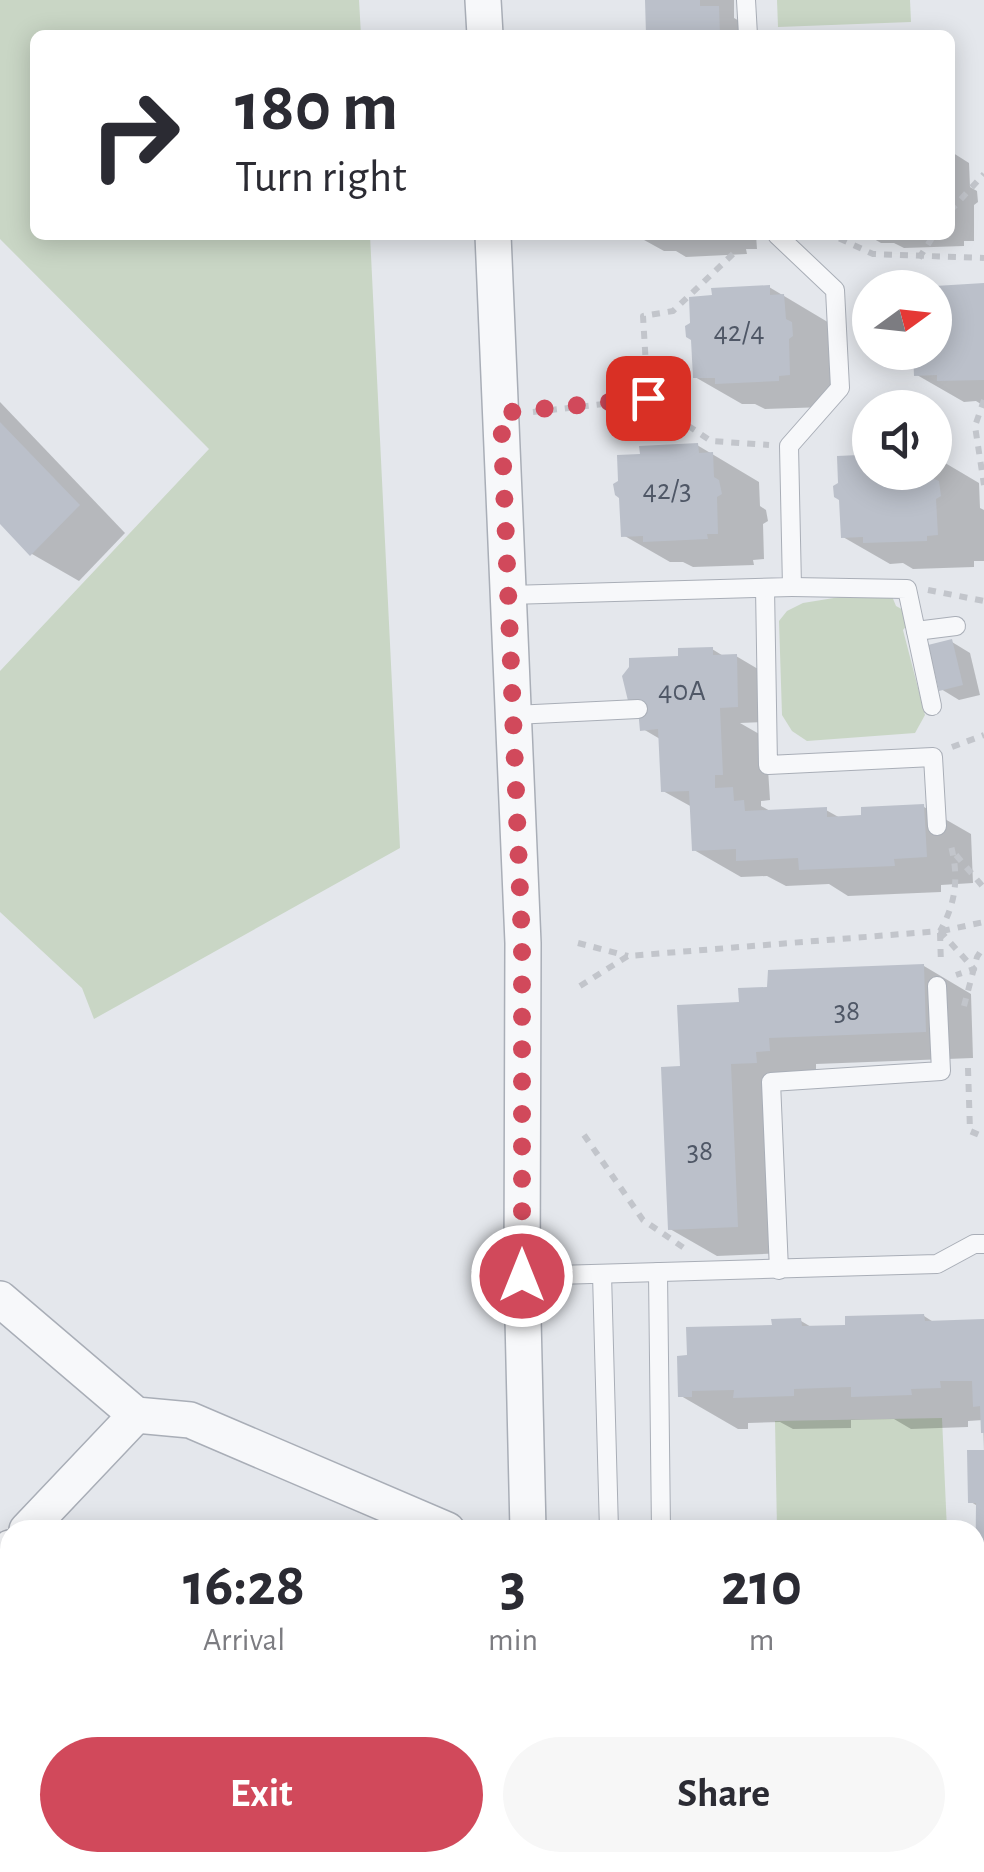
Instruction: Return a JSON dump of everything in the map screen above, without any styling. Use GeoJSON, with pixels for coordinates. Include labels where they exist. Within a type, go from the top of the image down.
{"type":"FeatureCollection","features":[{"type":"Feature","properties":{"kind":"street"},"geometry":{"type":"LineString","coordinates":[[483,0],[485,30]]}},
{"type":"Feature","properties":{"kind":"street"},"geometry":{"type":"LineString","coordinates":[[494,240],[522,942],[522,1276],[528,1520]]}},
{"type":"Feature","properties":{"kind":"street"},"geometry":{"type":"LineString","coordinates":[[0,1299],[136,1415],[190,1420],[424,1520]]}},
{"type":"Feature","properties":{"kind":"street"},"geometry":{"type":"LineString","coordinates":[[36,1520],[136,1415]]}},
{"type":"Feature","properties":{"kind":"lane"},"geometry":{"type":"LineString","coordinates":[[746,0],[748,30]]}},
{"type":"Feature","properties":{"kind":"lane"},"geometry":{"type":"LineString","coordinates":[[782,240],[835,290],[840,388],[790,446],[792,587]]}},
{"type":"Feature","properties":{"kind":"lane"},"geometry":{"type":"LineString","coordinates":[[509,595],[792,587],[907,589],[932,706]]}},
{"type":"Feature","properties":{"kind":"lane"},"geometry":{"type":"LineString","coordinates":[[764,588],[768,764],[932,756],[937,826]]}},
{"type":"Feature","properties":{"kind":"lane"},"geometry":{"type":"LineString","coordinates":[[916,631],[956,626]]}},
{"type":"Feature","properties":{"kind":"lane"},"geometry":{"type":"LineString","coordinates":[[514,715],[638,709]]}},
{"type":"Feature","properties":{"kind":"lane"},"geometry":{"type":"LineString","coordinates":[[779,1270],[771,1082],[941,1071],[938,986]]}},
{"type":"Feature","properties":{"kind":"lane"},"geometry":{"type":"LineString","coordinates":[[522,1276],[938,1264],[974,1244],[984,1244]]}},
{"type":"Feature","properties":{"kind":"lane"},"geometry":{"type":"LineString","coordinates":[[658,1272],[661,1520]]}},
{"type":"Feature","properties":{"kind":"lane"},"geometry":{"type":"LineString","coordinates":[[602,1274],[608,1520]]}},
{"type":"Feature","properties":{"kind":"path"},"geometry":{"type":"LineString","coordinates":[[955,206],[984,174]]}},
{"type":"Feature","properties":{"kind":"path"},"geometry":{"type":"LineString","coordinates":[[842,240],[872,254],[984,258]]}},
{"type":"Feature","properties":{"kind":"path"},"geometry":{"type":"LineString","coordinates":[[919,258],[931,240]]}},
{"type":"Feature","properties":{"kind":"path"},"geometry":{"type":"LineString","coordinates":[[648,398],[644,316],[673,311],[734,253]]}},
{"type":"Feature","properties":{"kind":"path"},"geometry":{"type":"LineString","coordinates":[[501,413],[648,398],[711,442],[790,446]]}},
{"type":"Feature","properties":{"kind":"path"},"geometry":{"type":"LineString","coordinates":[[984,400],[975,426],[984,486]]}},
{"type":"Feature","properties":{"kind":"path"},"geometry":{"type":"LineString","coordinates":[[907,589],[937,590],[984,601]]}},
{"type":"Feature","properties":{"kind":"path"},"geometry":{"type":"LineString","coordinates":[[932,756],[984,735]]}},
{"type":"Feature","properties":{"kind":"path"},"geometry":{"type":"LineString","coordinates":[[937,826],[948,837],[958,871],[952,911],[940,931]]}},
{"type":"Feature","properties":{"kind":"path"},"geometry":{"type":"LineString","coordinates":[[952,852],[984,888]]}},
{"type":"Feature","properties":{"kind":"path"},"geometry":{"type":"LineString","coordinates":[[578,942],[628,956],[960,930],[984,922]]}},
{"type":"Feature","properties":{"kind":"path"},"geometry":{"type":"LineString","coordinates":[[940,931],[974,969]]}},
{"type":"Feature","properties":{"kind":"path"},"geometry":{"type":"LineString","coordinates":[[962,1012],[984,946]]}},
{"type":"Feature","properties":{"kind":"path"},"geometry":{"type":"LineString","coordinates":[[580,986],[628,956]]}},
{"type":"Feature","properties":{"kind":"path"},"geometry":{"type":"LineString","coordinates":[[968,1065],[970,1131],[984,1137]]}},
{"type":"Feature","properties":{"kind":"path"},"geometry":{"type":"LineString","coordinates":[[584,1134],[642,1220],[680,1244],[711,1271]]}},
{"type":"Feature","properties":{"kind":"green space"},"geometry":{"type":"Polygon","coordinates":[[[0,0],[359,0],[361,30],[30,30],[30,240],[370,240],[400,848],[94,1019],[82,988],[0,912],[0,671],[209,449],[0,239],[0,0]]]}},
{"type":"Feature","properties":{"kind":"green space"},"geometry":{"type":"Polygon","coordinates":[[[777,0],[910,0],[911,22],[778,27],[777,0]]]}},
{"type":"Feature","properties":{"kind":"green space"},"geometry":{"type":"Polygon","coordinates":[[[889,589],[896,606],[907,612],[908,624],[903,630],[925,715],[915,733],[807,741],[792,731],[782,715],[779,621],[787,611],[803,603],[889,589]]]}},
{"type":"Feature","properties":{"kind":"green space"},"geometry":{"type":"Polygon","coordinates":[[[942,1418],[947,1520],[777,1520],[775,1421],[942,1418]]]}},
{"type":"Feature","properties":{"kind":"building"},"geometry":{"type":"Polygon","coordinates":[[[645,0],[700,0],[700,6],[719,6],[720,30],[646,30],[645,0]]]}},
{"type":"Feature","properties":{"kind":"building"},"geometry":{"type":"Polygon","coordinates":[[[984,283],[984,380],[937,381],[937,375],[914,376],[914,370],[952,370],[952,285],[984,283]]]}},
{"type":"Feature","properties":{"kind":"building"},"geometry":{"type":"Polygon","coordinates":[[[770,285],[770,295],[784,294],[786,319],[792,322],[790,375],[779,376],[779,381],[715,384],[715,378],[693,378],[691,340],[686,337],[685,326],[690,323],[689,297],[712,295],[711,288],[770,285]]]}},
{"type":"Feature","properties":{"kind":"building"},"geometry":{"type":"Polygon","coordinates":[[[0,422],[80,505],[30,556],[0,524],[0,422]]]}},
{"type":"Feature","properties":{"kind":"building"},"geometry":{"type":"Polygon","coordinates":[[[698,443],[699,453],[713,452],[714,477],[719,480],[722,494],[717,497],[718,534],[707,534],[708,539],[643,542],[643,536],[621,537],[619,498],[613,484],[618,481],[617,455],[640,454],[639,446],[698,443]]]}},
{"type":"Feature","properties":{"kind":"building"},"geometry":{"type":"Polygon","coordinates":[[[852,455],[852,490],[940,490],[941,496],[936,499],[938,535],[927,536],[927,541],[863,543],[863,537],[841,538],[839,500],[834,497],[833,486],[838,483],[837,456],[852,455]]]}},
{"type":"Feature","properties":{"kind":"building"},"geometry":{"type":"Polygon","coordinates":[[[952,639],[963,685],[939,691],[928,645],[952,639]]]}},
{"type":"Feature","properties":{"kind":"building"},"geometry":{"type":"Polygon","coordinates":[[[713,647],[713,655],[737,654],[738,707],[720,708],[723,775],[715,775],[715,788],[733,787],[734,801],[744,800],[745,811],[827,807],[827,817],[861,815],[861,807],[924,804],[927,857],[894,859],[895,866],[799,870],[798,858],[736,861],[736,849],[692,851],[689,791],[661,792],[658,729],[640,731],[638,709],[629,705],[622,676],[629,667],[629,658],[678,656],[678,648],[713,647]]]}},
{"type":"Feature","properties":{"kind":"building"},"geometry":{"type":"Polygon","coordinates":[[[924,964],[926,1032],[769,1038],[770,1051],[756,1052],[757,1063],[731,1064],[738,1227],[668,1230],[661,1067],[680,1066],[677,1005],[739,1002],[738,988],[767,987],[768,970],[924,964]]]}},
{"type":"Feature","properties":{"kind":"building"},"geometry":{"type":"Polygon","coordinates":[[[924,1314],[925,1321],[984,1319],[984,1433],[980,1406],[973,1407],[972,1381],[940,1381],[941,1388],[911,1389],[912,1395],[851,1397],[851,1387],[794,1389],[794,1396],[733,1398],[734,1390],[692,1391],[692,1397],[678,1397],[677,1356],[687,1355],[686,1327],[772,1325],[771,1319],[801,1318],[802,1326],[845,1325],[845,1316],[924,1314]]]}},
{"type":"Feature","properties":{"kind":"building"},"geometry":{"type":"Polygon","coordinates":[[[967,1450],[984,1450],[984,1520],[976,1520],[976,1503],[968,1503],[967,1450]]]}},
{"type":"Feature","properties":{"kind":"route"},"geometry":{"type":"LineString","coordinates":[[522,1276],[522,942],[501,413],[648,398]]}}]}
